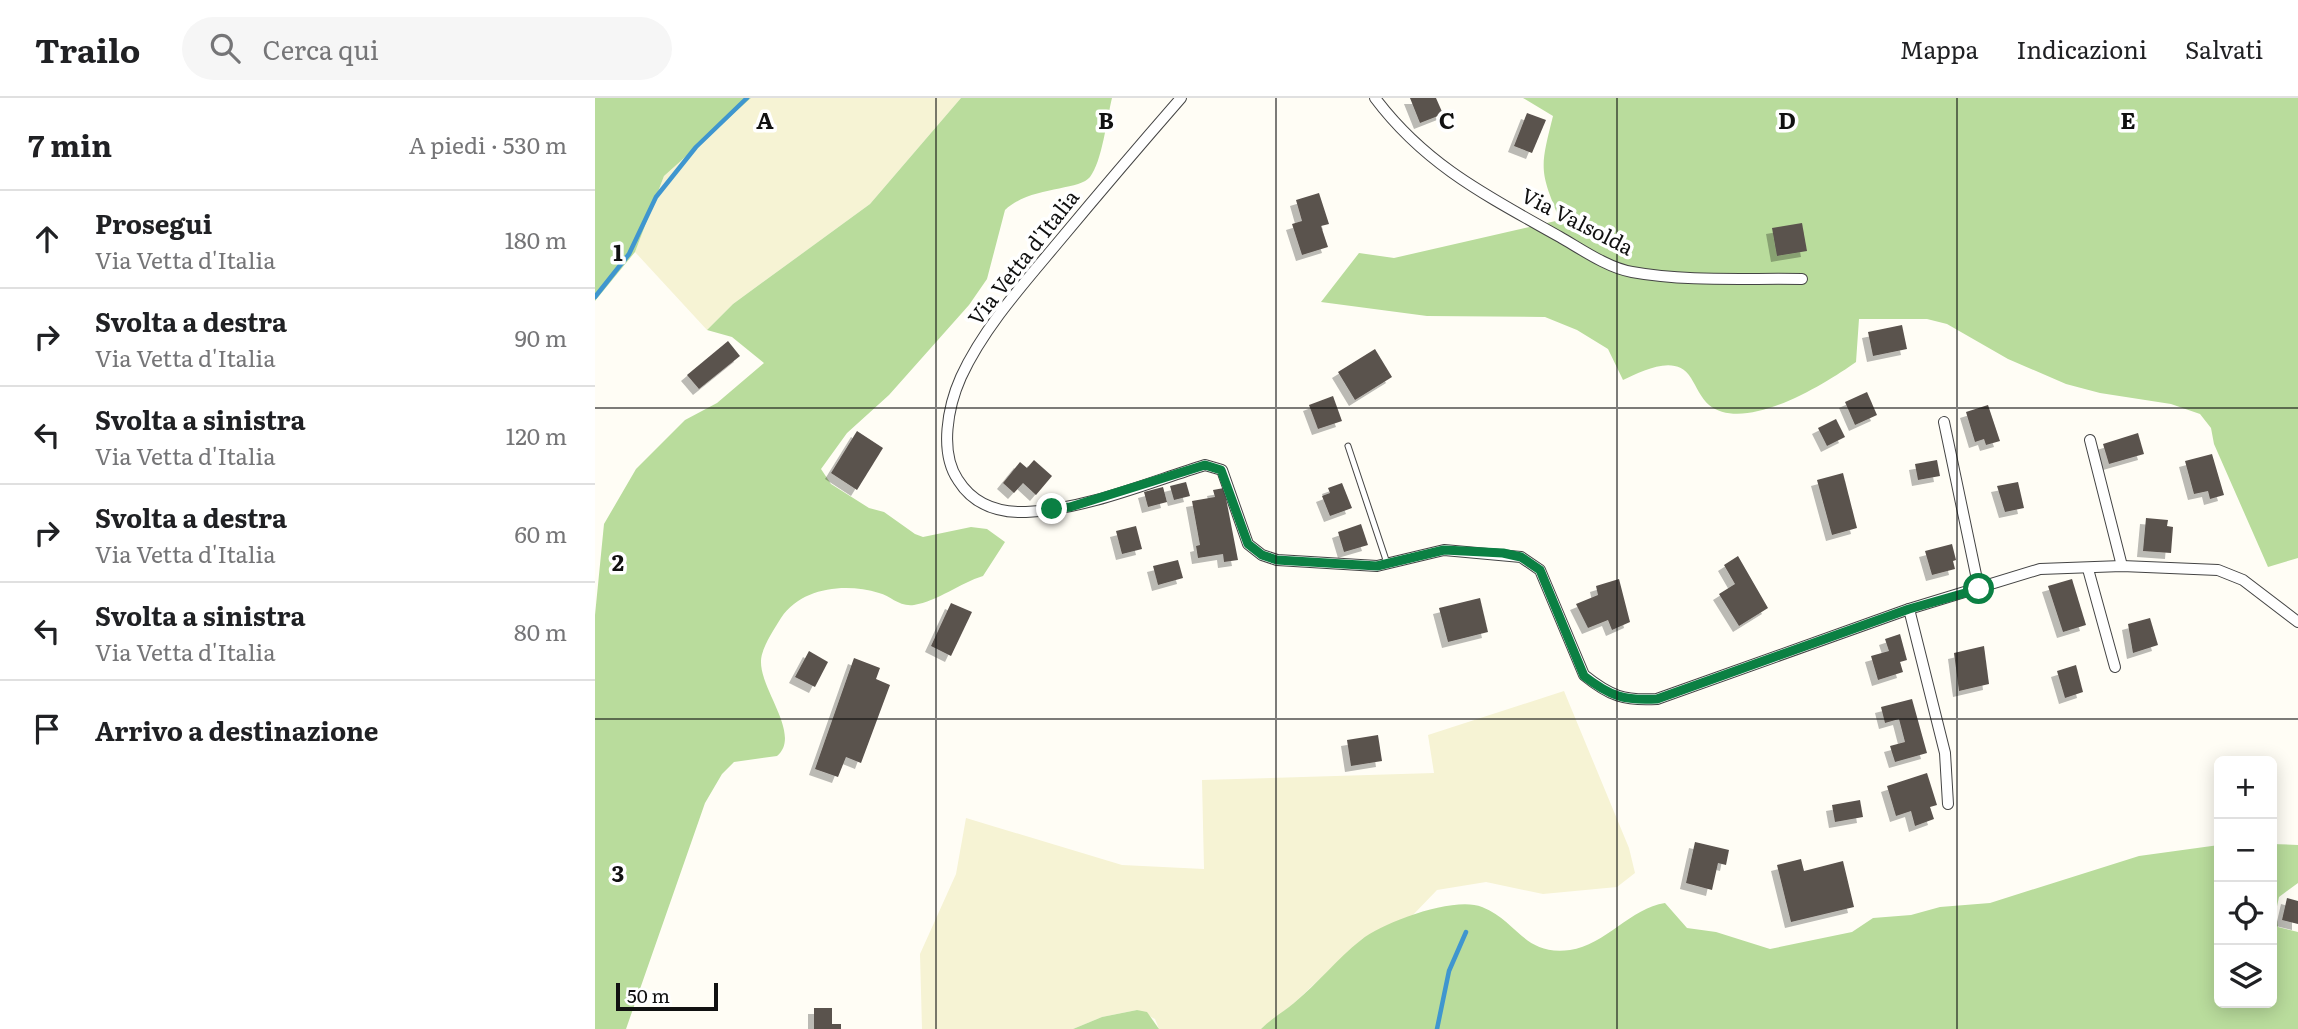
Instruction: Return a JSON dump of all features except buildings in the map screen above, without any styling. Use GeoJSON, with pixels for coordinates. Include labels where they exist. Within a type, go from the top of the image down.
{"type":"FeatureCollection","features":[{"type":"Feature","properties":{"kind":"street","name":"Via Vetta d'Italia"},"geometry":{"type":"LineString","coordinates":[[1181,98],[1024,282],[961,377],[948,430],[955,475],[978,503],[1000,510],[1024,512],[1070,507],[1205,465],[1221,470],[1248,544],[1262,555],[1277,560],[1387,564],[1444,550],[1503,553],[1521,557],[1540,570],[1584,676],[1629,701],[1657,699],[1909,609],[2040,569],[2122,566],[2218,570],[2243,580],[2298,622]]}},
{"type":"Feature","properties":{"kind":"street","name":"Via Valsolda"},"geometry":{"type":"LineString","coordinates":[[1375,98],[1392,121],[1456,178],[1584,251],[1630,272],[1709,278],[1802,279]]}},
{"type":"Feature","properties":{"kind":"street"},"geometry":{"type":"LineString","coordinates":[[1944,422],[1979,589]]}},
{"type":"Feature","properties":{"kind":"street"},"geometry":{"type":"LineString","coordinates":[[2090,440],[2122,566]]}},
{"type":"Feature","properties":{"kind":"street"},"geometry":{"type":"LineString","coordinates":[[2088,569],[2115,667]]}},
{"type":"Feature","properties":{"kind":"street"},"geometry":{"type":"LineString","coordinates":[[1909,609],[1945,754],[1948,804]]}},
{"type":"Feature","properties":{"kind":"lane"},"geometry":{"type":"LineString","coordinates":[[1348,446],[1387,564]]}},
{"type":"Feature","properties":{"kind":"shaded area"},"geometry":{"type":"Polygon","coordinates":[[[751,98],[961,98],[870,204],[733,304],[707,330],[635,252],[664,176],[751,98]]]}},
{"type":"Feature","properties":{"kind":"shaded area"},"geometry":{"type":"Polygon","coordinates":[[[1564,691],[1629,848],[1635,873],[1617,887],[1543,894],[1486,882],[1437,890],[1411,917],[1362,939],[1292,1005],[1261,1029],[1159,1029],[1155,1019],[1137,1010],[1102,1017],[1073,1029],[922,1029],[920,954],[956,874],[966,818],[1122,865],[1204,869],[1202,780],[1434,773],[1428,735],[1564,691]]]}},
{"type":"Feature","properties":{"kind":"green space"},"geometry":{"type":"Polygon","coordinates":[[[595,98],[751,98],[664,176],[635,252],[595,301],[595,98]]]}},
{"type":"Feature","properties":{"kind":"green space"},"geometry":{"type":"Polygon","coordinates":[[[961,98],[1112,98],[1101,151],[1090,177],[1076,185],[1027,197],[1005,210],[987,279],[969,305],[889,395],[847,433],[821,469],[831,484],[869,508],[884,512],[915,534],[923,537],[971,527],[987,529],[1005,542],[983,576],[923,603],[904,604],[879,593],[839,588],[825,590],[801,600],[781,618],[765,645],[761,661],[762,673],[783,724],[783,747],[777,756],[734,762],[722,774],[705,803],[626,1029],[595,1029],[595,615],[604,524],[636,469],[685,420],[717,403],[764,363],[732,337],[707,330],[733,304],[870,204],[961,98]]]}},
{"type":"Feature","properties":{"kind":"green space"},"geometry":{"type":"Polygon","coordinates":[[[1523,98],[2298,98],[2298,558],[2268,567],[2214,444],[2211,428],[2200,414],[2171,404],[2100,393],[2066,384],[2008,359],[1947,324],[1927,319],[1859,319],[1856,362],[1784,403],[1743,414],[1724,412],[1709,405],[1691,378],[1677,366],[1659,366],[1623,380],[1608,349],[1577,330],[1545,317],[1427,316],[1321,302],[1359,253],[1394,258],[1560,220],[1548,190],[1544,169],[1553,116],[1523,98]]]}},
{"type":"Feature","properties":{"kind":"green space"},"geometry":{"type":"Polygon","coordinates":[[[2277,844],[2298,845],[2298,883],[2279,897],[2277,906],[2277,844]]]}},
{"type":"Feature","properties":{"kind":"green space"},"geometry":{"type":"Polygon","coordinates":[[[2214,846],[2214,1008],[2277,1008],[2277,919],[2278,927],[2298,932],[2298,1029],[1261,1029],[1303,995],[1361,940],[1402,919],[1437,908],[1455,905],[1482,907],[1541,948],[1570,950],[1583,947],[1641,912],[1665,903],[1687,928],[1716,932],[1770,949],[1852,932],[1873,918],[1911,915],[1940,907],[1990,903],[2139,856],[2214,846]]]}},
{"type":"Feature","properties":{"kind":"green space"},"geometry":{"type":"Polygon","coordinates":[[[1137,1010],[1147,1012],[1159,1029],[1073,1029],[1102,1017],[1137,1010]]]}},
{"type":"Feature","properties":{"kind":"waterway"},"geometry":{"type":"LineString","coordinates":[[595,297],[629,254],[656,197],[696,147],[747,98]]}},
{"type":"Feature","properties":{"kind":"waterway"},"geometry":{"type":"LineString","coordinates":[[1437,1029],[1449,971],[1466,932]]}},
{"type":"Feature","properties":{"kind":"route"},"geometry":{"type":"LineString","coordinates":[[1052,509],[1070,507],[1205,465],[1221,470],[1248,544],[1262,555],[1277,560],[1377,566],[1444,550],[1503,553],[1521,557],[1540,570],[1584,676],[1611,694],[1629,701],[1657,699],[1909,609],[1979,589]]}}]}
